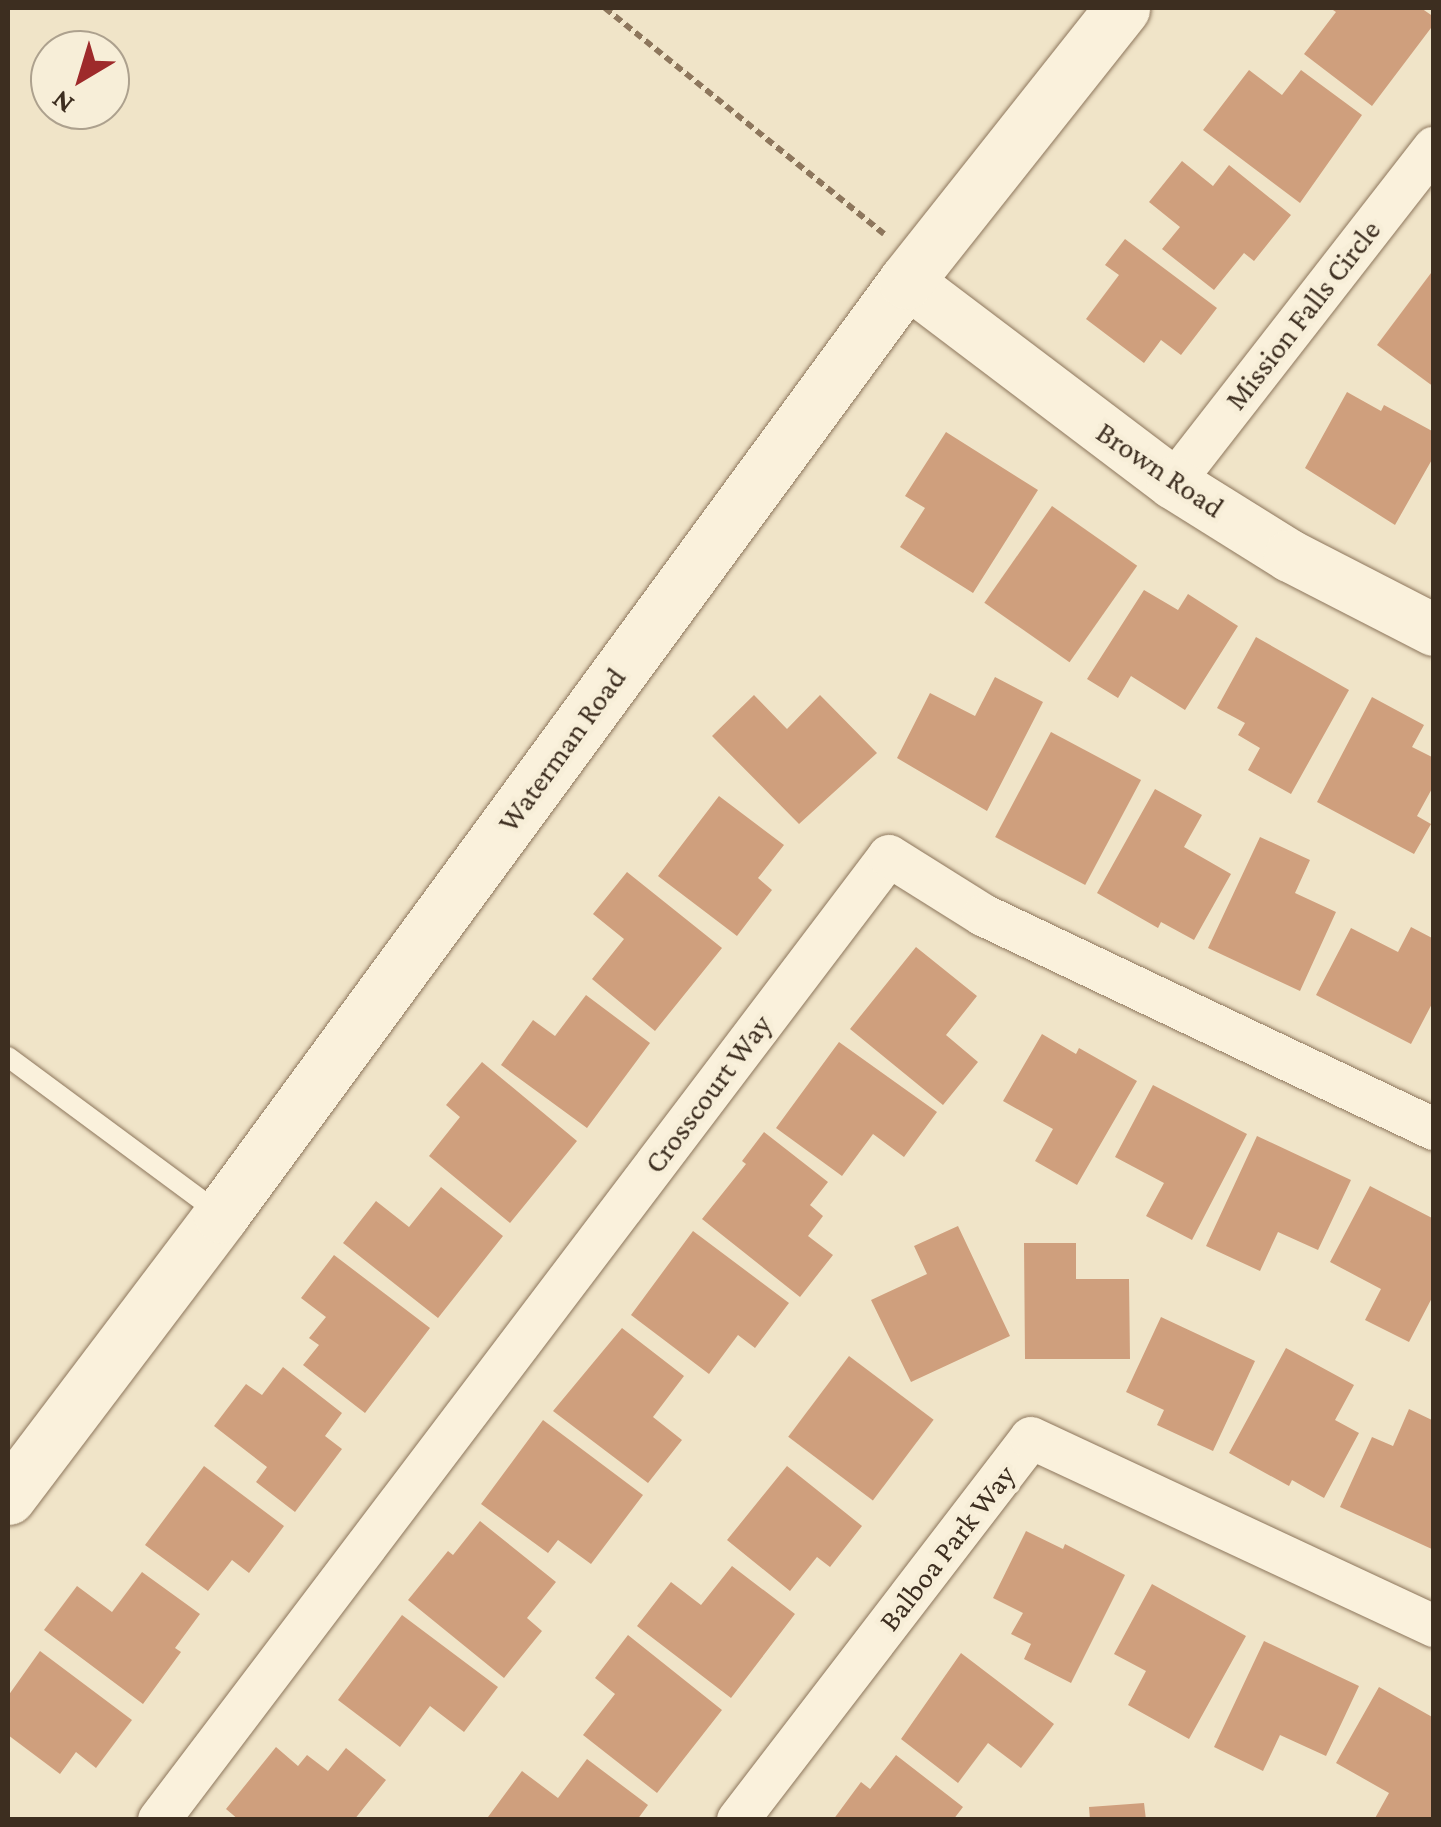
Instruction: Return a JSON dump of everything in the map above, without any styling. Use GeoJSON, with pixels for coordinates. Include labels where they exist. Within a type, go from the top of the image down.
{"type":"FeatureCollection","features":[{"type":"Feature","properties":{"kind":"main road","name":"Waterman Road"},"geometry":{"type":"LineString","coordinates":[[8,1496],[221,1215],[913,272],[1122,8]]}},
{"type":"Feature","properties":{"kind":"street","name":"Mission Falls Circle"},"geometry":{"type":"LineString","coordinates":[[1173,482],[1434,148]]}},
{"type":"Feature","properties":{"kind":"street","name":"Brown Road"},"geometry":{"type":"LineString","coordinates":[[913,272],[1173,482],[1290,556],[1434,630]]}},
{"type":"Feature","properties":{"kind":"street","name":"Crosscourt Way"},"geometry":{"type":"LineString","coordinates":[[159,1820],[888,856],[983,915],[1434,1129]]}},
{"type":"Feature","properties":{"kind":"street","name":"Balboa Park Way"},"geometry":{"type":"LineString","coordinates":[[738,1820],[1031,1438],[1434,1626]]}},
{"type":"Feature","properties":{"kind":"lane"},"geometry":{"type":"LineString","coordinates":[[8,1057],[221,1215]]}},
{"type":"Feature","properties":{"kind":"path"},"geometry":{"type":"LineString","coordinates":[[604,8],[913,272]]}},
{"type":"Feature","properties":{"kind":"building"},"geometry":{"type":"Polygon","coordinates":[[[1330,8],[1421,8],[1434,17],[1434,24],[1372,106],[1304,54],[1336,12],[1330,8]]]}},
{"type":"Feature","properties":{"kind":"building"},"geometry":{"type":"Polygon","coordinates":[[[1249,70],[1282,95],[1301,70],[1362,115],[1300,203],[1203,130],[1249,70]]]}},
{"type":"Feature","properties":{"kind":"building"},"geometry":{"type":"Polygon","coordinates":[[[1182,161],[1213,186],[1229,165],[1291,215],[1254,261],[1244,253],[1214,290],[1162,249],[1180,227],[1149,202],[1182,161]]]}},
{"type":"Feature","properties":{"kind":"building"},"geometry":{"type":"Polygon","coordinates":[[[1125,239],[1217,308],[1181,355],[1161,340],[1144,363],[1086,319],[1119,275],[1105,265],[1125,239]]]}},
{"type":"Feature","properties":{"kind":"building"},"geometry":{"type":"Polygon","coordinates":[[[1434,269],[1434,387],[1377,345],[1434,269]]]}},
{"type":"Feature","properties":{"kind":"building"},"geometry":{"type":"Polygon","coordinates":[[[1347,392],[1381,411],[1384,405],[1434,432],[1434,456],[1395,525],[1305,468],[1347,392]]]}},
{"type":"Feature","properties":{"kind":"building"},"geometry":{"type":"Polygon","coordinates":[[[946,432],[1038,490],[973,593],[900,547],[925,508],[905,496],[946,432]]]}},
{"type":"Feature","properties":{"kind":"building"},"geometry":{"type":"Polygon","coordinates":[[[1052,506],[1137,566],[1070,662],[984,603],[1052,506]]]}},
{"type":"Feature","properties":{"kind":"building"},"geometry":{"type":"Polygon","coordinates":[[[1144,590],[1178,610],[1188,594],[1238,626],[1185,710],[1131,676],[1118,698],[1087,679],[1144,590]]]}},
{"type":"Feature","properties":{"kind":"building"},"geometry":{"type":"Polygon","coordinates":[[[1256,637],[1349,690],[1291,794],[1248,770],[1260,748],[1238,735],[1245,723],[1217,708],[1256,637]]]}},
{"type":"Feature","properties":{"kind":"building"},"geometry":{"type":"Polygon","coordinates":[[[995,677],[1043,702],[987,811],[897,758],[930,693],[975,716],[995,677]]]}},
{"type":"Feature","properties":{"kind":"building"},"geometry":{"type":"Polygon","coordinates":[[[754,695],[787,729],[820,695],[877,753],[799,824],[712,736],[754,695]]]}},
{"type":"Feature","properties":{"kind":"building"},"geometry":{"type":"Polygon","coordinates":[[[1372,697],[1424,725],[1412,747],[1434,758],[1434,785],[1417,816],[1431,824],[1414,854],[1317,802],[1372,697]]]}},
{"type":"Feature","properties":{"kind":"building"},"geometry":{"type":"Polygon","coordinates":[[[1051,732],[1141,780],[1085,885],[995,837],[1051,732]]]}},
{"type":"Feature","properties":{"kind":"building"},"geometry":{"type":"Polygon","coordinates":[[[1155,789],[1202,815],[1184,847],[1231,874],[1194,940],[1161,922],[1158,928],[1097,893],[1155,789]]]}},
{"type":"Feature","properties":{"kind":"building"},"geometry":{"type":"Polygon","coordinates":[[[719,796],[784,845],[758,878],[772,890],[737,936],[658,876],[719,796]]]}},
{"type":"Feature","properties":{"kind":"building"},"geometry":{"type":"Polygon","coordinates":[[[1260,837],[1310,860],[1295,893],[1336,912],[1300,991],[1208,948],[1260,837]]]}},
{"type":"Feature","properties":{"kind":"building"},"geometry":{"type":"Polygon","coordinates":[[[627,872],[722,948],[655,1031],[592,979],[624,939],[593,914],[627,872]]]}},
{"type":"Feature","properties":{"kind":"building"},"geometry":{"type":"Polygon","coordinates":[[[1411,927],[1434,939],[1434,1000],[1411,1044],[1316,995],[1351,928],[1398,952],[1411,927]]]}},
{"type":"Feature","properties":{"kind":"building"},"geometry":{"type":"Polygon","coordinates":[[[916,947],[977,996],[946,1035],[978,1062],[943,1105],[850,1029],[916,947]]]}},
{"type":"Feature","properties":{"kind":"building"},"geometry":{"type":"Polygon","coordinates":[[[586,995],[650,1043],[587,1128],[501,1065],[533,1020],[555,1036],[586,995]]]}},
{"type":"Feature","properties":{"kind":"building"},"geometry":{"type":"Polygon","coordinates":[[[1042,1034],[1076,1054],[1079,1048],[1137,1081],[1077,1185],[1035,1161],[1053,1129],[1003,1101],[1042,1034]]]}},
{"type":"Feature","properties":{"kind":"building"},"geometry":{"type":"Polygon","coordinates":[[[839,1042],[937,1112],[904,1157],[873,1134],[842,1176],[776,1128],[839,1042]]]}},
{"type":"Feature","properties":{"kind":"building"},"geometry":{"type":"Polygon","coordinates":[[[482,1062],[577,1141],[510,1223],[429,1156],[460,1117],[446,1105],[482,1062]]]}},
{"type":"Feature","properties":{"kind":"building"},"geometry":{"type":"Polygon","coordinates":[[[1153,1085],[1247,1134],[1192,1240],[1146,1216],[1164,1183],[1115,1157],[1153,1085]]]}},
{"type":"Feature","properties":{"kind":"building"},"geometry":{"type":"Polygon","coordinates":[[[764,1132],[828,1182],[810,1205],[823,1216],[808,1236],[833,1255],[800,1297],[702,1219],[746,1164],[742,1161],[764,1132]]]}},
{"type":"Feature","properties":{"kind":"building"},"geometry":{"type":"Polygon","coordinates":[[[1257,1136],[1351,1180],[1318,1250],[1278,1232],[1260,1271],[1206,1246],[1257,1136]]]}},
{"type":"Feature","properties":{"kind":"building"},"geometry":{"type":"Polygon","coordinates":[[[1370,1186],[1434,1219],[1434,1294],[1409,1342],[1365,1320],[1381,1289],[1330,1262],[1370,1186]]]}},
{"type":"Feature","properties":{"kind":"building"},"geometry":{"type":"Polygon","coordinates":[[[441,1187],[503,1236],[438,1318],[343,1243],[376,1201],[409,1227],[441,1187]]]}},
{"type":"Feature","properties":{"kind":"building"},"geometry":{"type":"Polygon","coordinates":[[[958,1226],[1010,1336],[911,1382],[871,1300],[927,1274],[914,1246],[958,1226]]]}},
{"type":"Feature","properties":{"kind":"building"},"geometry":{"type":"Polygon","coordinates":[[[693,1231],[789,1303],[755,1348],[738,1335],[709,1374],[631,1315],[693,1231]]]}},
{"type":"Feature","properties":{"kind":"building"},"geometry":{"type":"Polygon","coordinates":[[[1024,1243],[1076,1243],[1076,1279],[1129,1279],[1130,1359],[1025,1359],[1024,1243]]]}},
{"type":"Feature","properties":{"kind":"building"},"geometry":{"type":"Polygon","coordinates":[[[334,1255],[430,1328],[365,1413],[303,1365],[319,1345],[309,1338],[326,1317],[301,1298],[334,1255]]]}},
{"type":"Feature","properties":{"kind":"building"},"geometry":{"type":"Polygon","coordinates":[[[1161,1317],[1255,1361],[1213,1451],[1157,1425],[1164,1410],[1126,1392],[1161,1317]]]}},
{"type":"Feature","properties":{"kind":"building"},"geometry":{"type":"Polygon","coordinates":[[[622,1328],[684,1376],[653,1417],[682,1440],[648,1483],[553,1411],[622,1328]]]}},
{"type":"Feature","properties":{"kind":"building"},"geometry":{"type":"Polygon","coordinates":[[[1286,1348],[1354,1385],[1335,1420],[1359,1433],[1324,1498],[1292,1480],[1289,1486],[1229,1453],[1286,1348]]]}},
{"type":"Feature","properties":{"kind":"building"},"geometry":{"type":"Polygon","coordinates":[[[849,1356],[934,1420],[873,1500],[788,1437],[849,1356]]]}},
{"type":"Feature","properties":{"kind":"building"},"geometry":{"type":"Polygon","coordinates":[[[283,1367],[342,1413],[325,1436],[342,1449],[295,1512],[256,1482],[267,1467],[214,1426],[246,1384],[262,1395],[283,1367]]]}},
{"type":"Feature","properties":{"kind":"building"},"geometry":{"type":"Polygon","coordinates":[[[1409,1409],[1434,1421],[1434,1550],[1340,1507],[1372,1437],[1393,1446],[1409,1409]]]}},
{"type":"Feature","properties":{"kind":"building"},"geometry":{"type":"Polygon","coordinates":[[[543,1420],[643,1495],[591,1564],[558,1540],[548,1553],[481,1504],[543,1420]]]}},
{"type":"Feature","properties":{"kind":"building"},"geometry":{"type":"Polygon","coordinates":[[[204,1466],[284,1526],[249,1573],[232,1560],[208,1591],[145,1545],[204,1466]]]}},
{"type":"Feature","properties":{"kind":"building"},"geometry":{"type":"Polygon","coordinates":[[[787,1466],[862,1526],[830,1567],[817,1557],[790,1591],[727,1540],[787,1466]]]}},
{"type":"Feature","properties":{"kind":"building"},"geometry":{"type":"Polygon","coordinates":[[[480,1521],[556,1582],[527,1618],[542,1631],[504,1678],[408,1600],[448,1551],[453,1555],[480,1521]]]}},
{"type":"Feature","properties":{"kind":"building"},"geometry":{"type":"Polygon","coordinates":[[[1026,1531],[1063,1549],[1065,1544],[1125,1575],[1071,1683],[1024,1659],[1031,1644],[1011,1634],[1023,1613],[993,1598],[1026,1531]]]}},
{"type":"Feature","properties":{"kind":"building"},"geometry":{"type":"Polygon","coordinates":[[[732,1566],[795,1614],[731,1698],[637,1626],[671,1582],[701,1605],[732,1566]]]}},
{"type":"Feature","properties":{"kind":"building"},"geometry":{"type":"Polygon","coordinates":[[[142,1572],[200,1614],[175,1648],[181,1652],[143,1704],[44,1630],[77,1586],[112,1612],[142,1572]]]}},
{"type":"Feature","properties":{"kind":"building"},"geometry":{"type":"Polygon","coordinates":[[[1152,1584],[1246,1636],[1189,1739],[1128,1705],[1146,1671],[1114,1654],[1152,1584]]]}},
{"type":"Feature","properties":{"kind":"building"},"geometry":{"type":"Polygon","coordinates":[[[402,1615],[498,1687],[464,1732],[430,1706],[400,1747],[338,1700],[402,1615]]]}},
{"type":"Feature","properties":{"kind":"building"},"geometry":{"type":"Polygon","coordinates":[[[628,1635],[722,1710],[657,1793],[583,1735],[615,1694],[595,1678],[628,1635]]]}},
{"type":"Feature","properties":{"kind":"building"},"geometry":{"type":"Polygon","coordinates":[[[1264,1641],[1359,1686],[1326,1756],[1280,1735],[1263,1771],[1214,1747],[1264,1641]]]}},
{"type":"Feature","properties":{"kind":"building"},"geometry":{"type":"Polygon","coordinates":[[[40,1651],[132,1720],[96,1768],[76,1752],[60,1774],[8,1735],[8,1696],[40,1651]]]}},
{"type":"Feature","properties":{"kind":"building"},"geometry":{"type":"Polygon","coordinates":[[[961,1653],[1054,1724],[1021,1768],[988,1743],[958,1783],[901,1739],[961,1653]]]}},
{"type":"Feature","properties":{"kind":"building"},"geometry":{"type":"Polygon","coordinates":[[[1379,1687],[1434,1718],[1434,1812],[1429,1820],[1374,1820],[1389,1793],[1336,1763],[1379,1687]]]}},
{"type":"Feature","properties":{"kind":"building"},"geometry":{"type":"Polygon","coordinates":[[[276,1747],[298,1766],[307,1755],[328,1771],[346,1748],[386,1780],[354,1820],[239,1820],[226,1809],[276,1747]]]}},
{"type":"Feature","properties":{"kind":"building"},"geometry":{"type":"Polygon","coordinates":[[[896,1755],[963,1807],[953,1820],[833,1820],[861,1782],[870,1789],[896,1755]]]}},
{"type":"Feature","properties":{"kind":"building"},"geometry":{"type":"Polygon","coordinates":[[[587,1759],[648,1805],[637,1820],[488,1817],[522,1771],[558,1798],[587,1759]]]}},
{"type":"Feature","properties":{"kind":"building"},"geometry":{"type":"Polygon","coordinates":[[[1144,1803],[1146,1820],[1090,1820],[1089,1807],[1144,1803]]]}}]}
